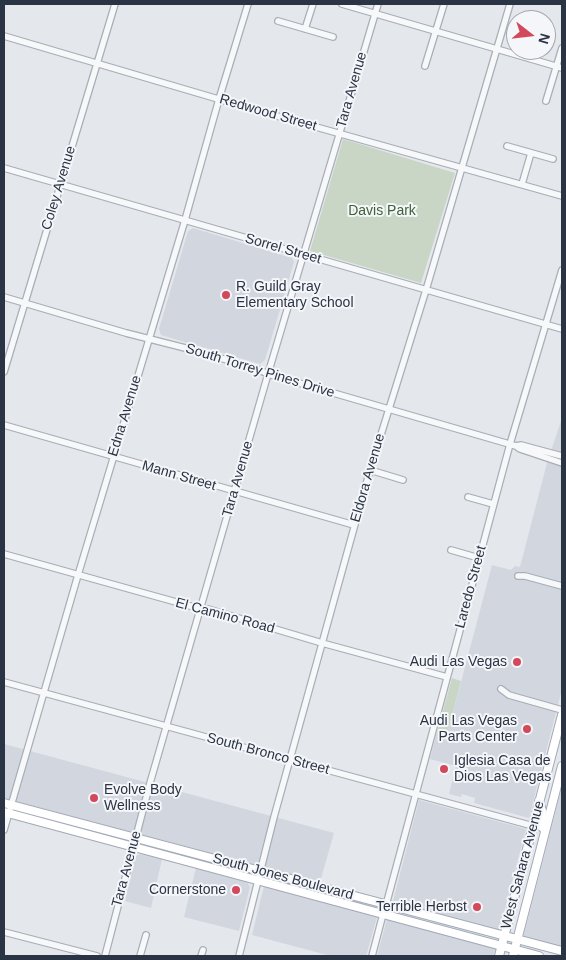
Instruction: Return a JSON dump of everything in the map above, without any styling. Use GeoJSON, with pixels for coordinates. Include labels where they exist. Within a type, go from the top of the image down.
{"type":"FeatureCollection","features":[{"type":"Feature","properties":{"kind":"main road","name":"West Sahara Avenue"},"geometry":{"type":"LineString","coordinates":[[499,956],[562,715]]}},
{"type":"Feature","properties":{"kind":"main road","name":"West Sahara Avenue"},"geometry":{"type":"LineString","coordinates":[[514,953],[562,766]]}},
{"type":"Feature","properties":{"kind":"main road"},"geometry":{"type":"LineString","coordinates":[[539,801],[542,811],[539,824],[545,830]]}},
{"type":"Feature","properties":{"kind":"main road","name":"South Jones Boulevard"},"geometry":{"type":"LineString","coordinates":[[7,803],[562,951]]}},
{"type":"Feature","properties":{"kind":"main road","name":"South Jones Boulevard"},"geometry":{"type":"LineString","coordinates":[[6,812],[383,914],[501,947],[514,953],[539,956]]}},
{"type":"Feature","properties":{"kind":"main road"},"geometry":{"type":"LineString","coordinates":[[357,907],[371,905],[380,908],[386,905]]}},
{"type":"Feature","properties":{"kind":"street","name":"Coley Avenue"},"geometry":{"type":"LineString","coordinates":[[4,372],[115,4]]}},
{"type":"Feature","properties":{"kind":"street","name":"Edna Avenue"},"geometry":{"type":"LineString","coordinates":[[4,830],[7,803],[43,692],[185,220],[218,99],[248,4]]}},
{"type":"Feature","properties":{"kind":"street"},"geometry":{"type":"LineString","coordinates":[[305,29],[313,4]]}},
{"type":"Feature","properties":{"kind":"street"},"geometry":{"type":"LineString","coordinates":[[342,4],[560,67]]}},
{"type":"Feature","properties":{"kind":"street","name":"Tara Avenue"},"geometry":{"type":"LineString","coordinates":[[105,956],[132,847],[268,374],[378,4]]}},
{"type":"Feature","properties":{"kind":"street"},"geometry":{"type":"LineString","coordinates":[[426,66],[444,4]]}},
{"type":"Feature","properties":{"kind":"street","name":"Eldora Avenue"},"geometry":{"type":"LineString","coordinates":[[239,956],[257,880],[354,525],[426,290],[510,4]]}},
{"type":"Feature","properties":{"kind":"street"},"geometry":{"type":"LineString","coordinates":[[278,21],[333,37]]}},
{"type":"Feature","properties":{"kind":"street","name":"Redwood Street"},"geometry":{"type":"LineString","coordinates":[[4,36],[462,169],[480,172],[562,196]]}},
{"type":"Feature","properties":{"kind":"street"},"geometry":{"type":"LineString","coordinates":[[546,101],[560,67],[562,48]]}},
{"type":"Feature","properties":{"kind":"street"},"geometry":{"type":"LineString","coordinates":[[507,146],[553,160]]}},
{"type":"Feature","properties":{"kind":"street"},"geometry":{"type":"LineString","coordinates":[[522,184],[530,153]]}},
{"type":"Feature","properties":{"kind":"street","name":"Sorrel Street"},"geometry":{"type":"LineString","coordinates":[[4,168],[562,329]]}},
{"type":"Feature","properties":{"kind":"street","name":"Laredo Street"},"geometry":{"type":"LineString","coordinates":[[386,905],[493,504],[513,445],[543,329],[562,270]]}},
{"type":"Feature","properties":{"kind":"street","name":"South Torrey Pines Drive"},"geometry":{"type":"LineString","coordinates":[[4,298],[197,351],[268,374],[513,445],[520,449],[553,457],[562,456]]}},
{"type":"Feature","properties":{"kind":"street","name":"Mann Street"},"geometry":{"type":"LineString","coordinates":[[4,426],[354,525]]}},
{"type":"Feature","properties":{"kind":"street","name":"South Torrey Pines Drive"},"geometry":{"type":"LineString","coordinates":[[553,457],[562,463]]}},
{"type":"Feature","properties":{"kind":"street"},"geometry":{"type":"LineString","coordinates":[[370,470],[403,480]]}},
{"type":"Feature","properties":{"kind":"street"},"geometry":{"type":"LineString","coordinates":[[468,497],[493,504]]}},
{"type":"Feature","properties":{"kind":"street"},"geometry":{"type":"LineString","coordinates":[[452,550],[479,558]]}},
{"type":"Feature","properties":{"kind":"street","name":"El Camino Road"},"geometry":{"type":"LineString","coordinates":[[4,554],[201,609],[208,609],[322,643],[447,677]]}},
{"type":"Feature","properties":{"kind":"street"},"geometry":{"type":"LineString","coordinates":[[518,576],[525,576],[562,586]]}},
{"type":"Feature","properties":{"kind":"street","name":"South Bronco Street"},"geometry":{"type":"LineString","coordinates":[[4,682],[533,826]]}},
{"type":"Feature","properties":{"kind":"street"},"geometry":{"type":"LineString","coordinates":[[501,689],[509,695],[562,710]]}},
{"type":"Feature","properties":{"kind":"street"},"geometry":{"type":"LineString","coordinates":[[372,956],[383,914]]}},
{"type":"Feature","properties":{"kind":"street"},"geometry":{"type":"LineString","coordinates":[[4,932],[97,956]]}},
{"type":"Feature","properties":{"kind":"street"},"geometry":{"type":"LineString","coordinates":[[140,956],[146,935]]}},
{"type":"Feature","properties":{"kind":"shaded area","name":"R. Guild Gray Elementary School"},"geometry":{"type":"Polygon","coordinates":[[[193,228],[292,258],[294,262],[265,360],[260,364],[161,335],[159,329],[188,231],[193,228]]]}},
{"type":"Feature","properties":{"kind":"shaded area"},"geometry":{"type":"Polygon","coordinates":[[[562,418],[562,689],[529,818],[474,803],[475,798],[462,794],[461,797],[449,794],[456,766],[430,759],[436,736],[446,739],[492,565],[511,570],[515,566],[520,567],[547,463],[562,418]]]}},
{"type":"Feature","properties":{"kind":"shaded area"},"geometry":{"type":"Polygon","coordinates":[[[4,744],[334,833],[320,882],[4,798],[4,744]]]}},
{"type":"Feature","properties":{"kind":"shaded area"},"geometry":{"type":"Polygon","coordinates":[[[562,786],[562,948],[523,938],[562,786]]]}},
{"type":"Feature","properties":{"kind":"shaded area"},"geometry":{"type":"Polygon","coordinates":[[[419,800],[526,829],[499,931],[393,901],[419,800]]]}},
{"type":"Feature","properties":{"kind":"shaded area"},"geometry":{"type":"Polygon","coordinates":[[[141,854],[162,859],[151,908],[125,901],[135,858],[141,854]]]}},
{"type":"Feature","properties":{"kind":"shaded area"},"geometry":{"type":"Polygon","coordinates":[[[196,868],[247,882],[250,887],[239,931],[184,917],[196,868]]]}},
{"type":"Feature","properties":{"kind":"shaded area"},"geometry":{"type":"Polygon","coordinates":[[[264,886],[377,917],[366,956],[331,956],[252,935],[264,886]]]}},
{"type":"Feature","properties":{"kind":"shaded area"},"geometry":{"type":"Polygon","coordinates":[[[387,919],[496,948],[493,956],[377,956],[387,919]]]}},
{"type":"Feature","properties":{"kind":"green space","name":"Davis Park"},"geometry":{"type":"Polygon","coordinates":[[[343,139],[455,173],[421,283],[310,251],[343,139]]]}},
{"type":"Feature","properties":{"kind":"green space"},"geometry":{"type":"Polygon","coordinates":[[[452,678],[461,681],[446,739],[436,736],[452,678]]]}},
{"type":"Feature","properties":{"kind":"place","name":"R. Guild Gray Elementary School"},"geometry":{"type":"Point","coordinates":[226,295]}},
{"type":"Feature","properties":{"kind":"place","name":"Audi Las Vegas"},"geometry":{"type":"Point","coordinates":[517,662]}},
{"type":"Feature","properties":{"kind":"place","name":"Audi Las Vegas Parts Center"},"geometry":{"type":"Point","coordinates":[527,729]}},
{"type":"Feature","properties":{"kind":"place","name":"Iglesia Casa de Dios Las Vegas"},"geometry":{"type":"Point","coordinates":[444,769]}},
{"type":"Feature","properties":{"kind":"place","name":"Evolve Body Wellness"},"geometry":{"type":"Point","coordinates":[94,798]}},
{"type":"Feature","properties":{"kind":"place","name":"Cornerstone"},"geometry":{"type":"Point","coordinates":[236,890]}},
{"type":"Feature","properties":{"kind":"place","name":"Terrible Herbst"},"geometry":{"type":"Point","coordinates":[477,907]}}]}
